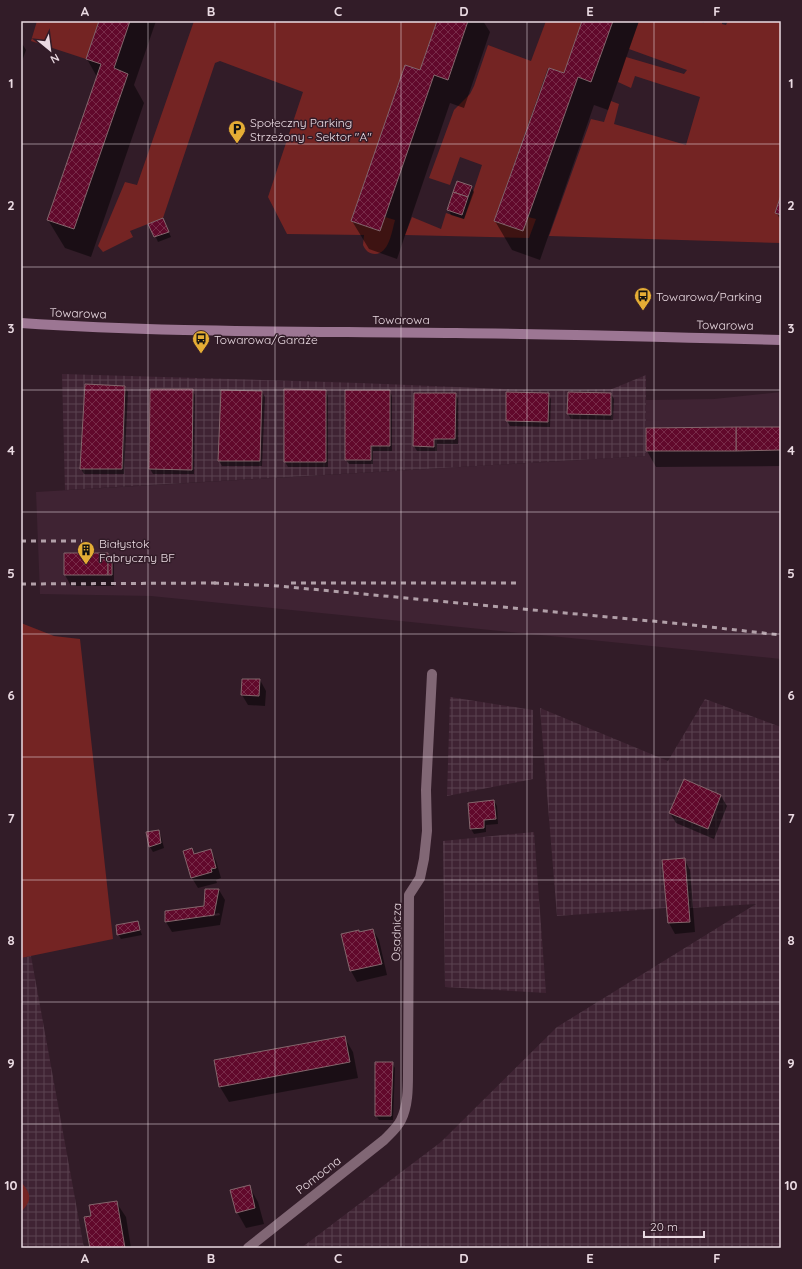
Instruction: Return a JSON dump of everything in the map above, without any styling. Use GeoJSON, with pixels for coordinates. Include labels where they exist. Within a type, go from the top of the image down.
{"type":"FeatureCollection","features":[{"type":"Feature","properties":{"kind":"main road","name":"Towarowa"},"geometry":{"type":"LineString","coordinates":[[21,323],[62,326],[203,330],[465,333],[781,340]]}},
{"type":"Feature","properties":{"kind":"street","name":"Osadnicza"},"geometry":{"type":"LineString","coordinates":[[401,1120],[406,1100],[408,1073],[409,895],[420,878],[427,831],[426,790],[432,674]]}},
{"type":"Feature","properties":{"kind":"street","name":"Pomocna"},"geometry":{"type":"LineString","coordinates":[[248,1248],[384,1140],[401,1120]]}},
{"type":"Feature","properties":{"kind":"shaded area"},"geometry":{"type":"Polygon","coordinates":[[[37,21],[99,21],[86,59],[31,41],[37,21]]]}},
{"type":"Feature","properties":{"kind":"shaded area"},"geometry":{"type":"Polygon","coordinates":[[[194,21],[437,21],[420,70],[405,66],[351,221],[380,231],[385,217],[395,220],[391,236],[384,250],[375,254],[365,249],[363,245],[364,235],[287,234],[268,197],[303,92],[220,61],[215,63],[163,218],[130,231],[133,237],[103,252],[98,246],[125,182],[137,185],[194,21]]]}},
{"type":"Feature","properties":{"kind":"shaded area"},"geometry":{"type":"Polygon","coordinates":[[[546,21],[582,21],[564,73],[548,68],[494,221],[523,231],[528,217],[536,219],[529,238],[405,235],[412,217],[441,229],[446,213],[464,219],[482,165],[460,157],[450,185],[429,178],[454,110],[470,94],[488,45],[531,61],[546,21]]]}},
{"type":"Feature","properties":{"kind":"shaded area"},"geometry":{"type":"Polygon","coordinates":[[[639,21],[699,21],[704,23],[704,21],[722,21],[722,24],[726,25],[728,21],[781,21],[781,195],[775,212],[781,215],[781,243],[549,236],[591,119],[604,122],[611,101],[619,104],[614,124],[686,145],[700,97],[635,76],[631,88],[618,82],[626,57],[684,74],[687,70],[629,49],[639,21]]]}},
{"type":"Feature","properties":{"kind":"shaded area"},"geometry":{"type":"Polygon","coordinates":[[[62,374],[360,383],[552,391],[612,389],[646,375],[646,456],[65,490],[62,374]]]}},
{"type":"Feature","properties":{"kind":"shaded area"},"geometry":{"type":"Polygon","coordinates":[[[781,392],[781,659],[151,596],[40,594],[36,492],[646,456],[646,400],[714,399],[781,392]]]}},
{"type":"Feature","properties":{"kind":"shaded area"},"geometry":{"type":"Polygon","coordinates":[[[21,623],[54,636],[80,639],[113,939],[21,958],[21,623]]]}},
{"type":"Feature","properties":{"kind":"shaded area"},"geometry":{"type":"Polygon","coordinates":[[[450,697],[533,710],[533,779],[447,796],[450,697]]]}},
{"type":"Feature","properties":{"kind":"shaded area"},"geometry":{"type":"Polygon","coordinates":[[[705,699],[781,727],[781,1248],[301,1248],[441,1142],[557,1027],[756,904],[689,908],[690,922],[667,923],[666,908],[557,916],[540,708],[668,761],[705,699]]]}},
{"type":"Feature","properties":{"kind":"shaded area"},"geometry":{"type":"Polygon","coordinates":[[[534,832],[546,993],[445,987],[443,841],[534,832]]]}},
{"type":"Feature","properties":{"kind":"shaded area"},"geometry":{"type":"Polygon","coordinates":[[[31,956],[84,1248],[21,1248],[21,958],[31,956]]]}},
{"type":"Feature","properties":{"kind":"shaded area"},"geometry":{"type":"Polygon","coordinates":[[[21,1182],[29,1194],[29,1201],[21,1212],[21,1182]]]}},
{"type":"Feature","properties":{"kind":"building"},"geometry":{"type":"Polygon","coordinates":[[[99,21],[130,21],[114,68],[128,74],[74,229],[47,220],[101,64],[86,59],[99,21]]]}},
{"type":"Feature","properties":{"kind":"building"},"geometry":{"type":"Polygon","coordinates":[[[437,21],[468,21],[448,80],[434,75],[380,231],[351,221],[405,65],[420,70],[437,21]]]}},
{"type":"Feature","properties":{"kind":"building"},"geometry":{"type":"Polygon","coordinates":[[[582,21],[613,21],[591,82],[578,77],[523,231],[494,221],[549,68],[564,73],[582,21]]]}},
{"type":"Feature","properties":{"kind":"building"},"geometry":{"type":"Polygon","coordinates":[[[457,181],[472,186],[468,197],[453,192],[457,181]]]}},
{"type":"Feature","properties":{"kind":"building"},"geometry":{"type":"Polygon","coordinates":[[[453,192],[468,197],[462,215],[447,210],[453,192]]]}},
{"type":"Feature","properties":{"kind":"building"},"geometry":{"type":"Polygon","coordinates":[[[781,195],[781,215],[775,213],[781,195]]]}},
{"type":"Feature","properties":{"kind":"building"},"geometry":{"type":"Polygon","coordinates":[[[163,218],[169,232],[154,237],[148,224],[163,218]]]}},
{"type":"Feature","properties":{"kind":"building"},"geometry":{"type":"Polygon","coordinates":[[[85,384],[125,386],[122,469],[80,469],[85,384]]]}},
{"type":"Feature","properties":{"kind":"building"},"geometry":{"type":"Polygon","coordinates":[[[150,389],[193,389],[192,470],[149,469],[150,389]]]}},
{"type":"Feature","properties":{"kind":"building"},"geometry":{"type":"Polygon","coordinates":[[[284,389],[326,390],[326,462],[284,462],[284,389]]]}},
{"type":"Feature","properties":{"kind":"building"},"geometry":{"type":"Polygon","coordinates":[[[221,390],[262,391],[260,461],[218,461],[221,390]]]}},
{"type":"Feature","properties":{"kind":"building"},"geometry":{"type":"Polygon","coordinates":[[[345,390],[390,390],[390,446],[371,446],[371,460],[345,460],[345,390]]]}},
{"type":"Feature","properties":{"kind":"building"},"geometry":{"type":"Polygon","coordinates":[[[506,392],[549,393],[548,422],[506,421],[506,392]]]}},
{"type":"Feature","properties":{"kind":"building"},"geometry":{"type":"Polygon","coordinates":[[[568,392],[611,393],[611,415],[567,414],[568,392]]]}},
{"type":"Feature","properties":{"kind":"building"},"geometry":{"type":"Polygon","coordinates":[[[414,393],[456,393],[455,439],[434,439],[434,447],[413,446],[414,393]]]}},
{"type":"Feature","properties":{"kind":"building"},"geometry":{"type":"Polygon","coordinates":[[[736,427],[781,427],[781,450],[736,451],[736,427]]]}},
{"type":"Feature","properties":{"kind":"building"},"geometry":{"type":"Polygon","coordinates":[[[736,427],[736,451],[646,451],[646,428],[736,427]]]}},
{"type":"Feature","properties":{"kind":"building","name":"Białystok Fabryczny BF"},"geometry":{"type":"Polygon","coordinates":[[[85,548],[90,553],[108,553],[108,575],[64,575],[64,553],[81,553],[85,548]]]}},
{"type":"Feature","properties":{"kind":"building"},"geometry":{"type":"Polygon","coordinates":[[[108,555],[112,556],[112,575],[108,575],[108,555]]]}},
{"type":"Feature","properties":{"kind":"building"},"geometry":{"type":"Polygon","coordinates":[[[242,679],[260,679],[259,696],[241,695],[242,679]]]}},
{"type":"Feature","properties":{"kind":"building"},"geometry":{"type":"Polygon","coordinates":[[[684,779],[721,795],[708,829],[669,813],[684,779]]]}},
{"type":"Feature","properties":{"kind":"building"},"geometry":{"type":"Polygon","coordinates":[[[494,800],[496,819],[484,820],[484,828],[470,829],[468,803],[494,800]]]}},
{"type":"Feature","properties":{"kind":"building"},"geometry":{"type":"Polygon","coordinates":[[[159,830],[161,843],[149,847],[146,832],[159,830]]]}},
{"type":"Feature","properties":{"kind":"building"},"geometry":{"type":"Polygon","coordinates":[[[192,848],[194,854],[211,849],[216,868],[211,869],[212,872],[191,878],[183,851],[192,848]]]}},
{"type":"Feature","properties":{"kind":"building"},"geometry":{"type":"Polygon","coordinates":[[[685,858],[690,922],[668,923],[662,860],[685,858]]]}},
{"type":"Feature","properties":{"kind":"building"},"geometry":{"type":"Polygon","coordinates":[[[205,889],[219,889],[214,915],[165,922],[165,911],[204,906],[205,889]]]}},
{"type":"Feature","properties":{"kind":"building"},"geometry":{"type":"Polygon","coordinates":[[[138,921],[140,930],[117,935],[116,925],[138,921]]]}},
{"type":"Feature","properties":{"kind":"building"},"geometry":{"type":"Polygon","coordinates":[[[373,929],[382,964],[350,971],[341,934],[373,929]]]}},
{"type":"Feature","properties":{"kind":"building"},"geometry":{"type":"Polygon","coordinates":[[[345,1036],[350,1062],[219,1087],[214,1060],[345,1036]]]}},
{"type":"Feature","properties":{"kind":"building"},"geometry":{"type":"Polygon","coordinates":[[[375,1062],[393,1062],[391,1116],[375,1116],[375,1062]]]}},
{"type":"Feature","properties":{"kind":"building"},"geometry":{"type":"Polygon","coordinates":[[[250,1185],[255,1208],[236,1213],[230,1190],[250,1185]]]}},
{"type":"Feature","properties":{"kind":"building"},"geometry":{"type":"Polygon","coordinates":[[[117,1201],[125,1248],[90,1248],[84,1217],[91,1216],[89,1205],[117,1201]]]}},
{"type":"Feature","properties":{"kind":"railway"},"geometry":{"type":"LineString","coordinates":[[21,541],[82,541]]}},
{"type":"Feature","properties":{"kind":"railway"},"geometry":{"type":"LineString","coordinates":[[214,583],[278,586],[683,624],[781,635]]}},
{"type":"Feature","properties":{"kind":"railway"},"geometry":{"type":"LineString","coordinates":[[21,584],[219,583]]}},
{"type":"Feature","properties":{"kind":"railway"},"geometry":{"type":"LineString","coordinates":[[291,583],[518,583]]}},
{"type":"Feature","properties":{"kind":"place","name":"Społeczny Parking Strzeżony - Sektor \"A\""},"geometry":{"type":"Point","coordinates":[237,144]}},
{"type":"Feature","properties":{"kind":"place","name":"Towarowa/Parking"},"geometry":{"type":"Point","coordinates":[643,311]}},
{"type":"Feature","properties":{"kind":"place","name":"Towarowa/Garaże"},"geometry":{"type":"Point","coordinates":[201,354]}},
{"type":"Feature","properties":{"kind":"place","name":"Białystok Fabryczny BF"},"geometry":{"type":"Point","coordinates":[86,565]}}]}
